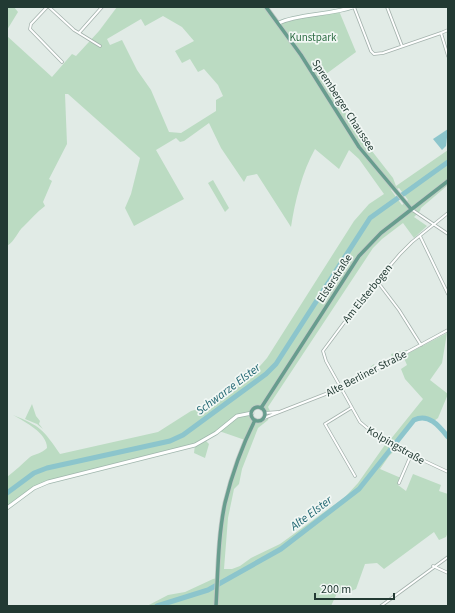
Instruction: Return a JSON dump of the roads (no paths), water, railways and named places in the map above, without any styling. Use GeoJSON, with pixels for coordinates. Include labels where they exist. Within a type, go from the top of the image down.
{"type":"FeatureCollection","features":[{"type":"Feature","properties":{"kind":"main road","name":"Spremberger Chaussee"},"geometry":{"type":"LineString","coordinates":[[266,7],[306,62],[359,147],[412,210]]}},
{"type":"Feature","properties":{"kind":"main road"},"geometry":{"type":"LineString","coordinates":[[278,23],[285,20],[324,14],[353,7]]}},
{"type":"Feature","properties":{"kind":"main road","name":"Elsterstraße"},"geometry":{"type":"LineString","coordinates":[[262,408],[359,256],[374,240],[448,181]]}},
{"type":"Feature","properties":{"kind":"main road"},"geometry":{"type":"LineString","coordinates":[[7,508],[34,488],[48,482],[194,445],[216,433],[237,416],[252,413],[256,408],[262,408],[265,413],[264,418],[259,421],[255,420]]}},
{"type":"Feature","properties":{"kind":"main road"},"geometry":{"type":"LineString","coordinates":[[216,606],[225,503],[241,449],[255,420],[252,413]]}},
{"type":"Feature","properties":{"kind":"street"},"geometry":{"type":"LineString","coordinates":[[62,62],[30,29],[31,24],[48,7],[79,33],[100,46]]}},
{"type":"Feature","properties":{"kind":"street"},"geometry":{"type":"LineString","coordinates":[[79,33],[102,7]]}},
{"type":"Feature","properties":{"kind":"street"},"geometry":{"type":"LineString","coordinates":[[353,7],[371,51],[374,54],[383,53],[448,30]]}},
{"type":"Feature","properties":{"kind":"street"},"geometry":{"type":"LineString","coordinates":[[387,7],[402,46]]}},
{"type":"Feature","properties":{"kind":"street"},"geometry":{"type":"LineString","coordinates":[[441,33],[448,56]]}},
{"type":"Feature","properties":{"kind":"street"},"geometry":{"type":"LineString","coordinates":[[412,210],[448,234]]}},
{"type":"Feature","properties":{"kind":"street","name":"Am Elsterbogen"},"geometry":{"type":"LineString","coordinates":[[341,388],[324,358],[324,348],[377,281],[404,250],[433,224],[448,213]]}},
{"type":"Feature","properties":{"kind":"street"},"geometry":{"type":"LineString","coordinates":[[420,236],[448,294]]}},
{"type":"Feature","properties":{"kind":"street"},"geometry":{"type":"LineString","coordinates":[[377,281],[400,310],[421,345]]}},
{"type":"Feature","properties":{"kind":"street","name":"Alte Berliner Straße"},"geometry":{"type":"LineString","coordinates":[[264,418],[341,388],[448,330]]}},
{"type":"Feature","properties":{"kind":"street","name":"Kolpingstraße"},"geometry":{"type":"LineString","coordinates":[[341,388],[351,408],[363,425],[389,443],[448,472]]}},
{"type":"Feature","properties":{"kind":"street"},"geometry":{"type":"LineString","coordinates":[[351,408],[325,424],[355,476]]}},
{"type":"Feature","properties":{"kind":"street","name":"Alte Berliner Straße"},"geometry":{"type":"LineString","coordinates":[[265,413],[282,411]]}},
{"type":"Feature","properties":{"kind":"street"},"geometry":{"type":"LineString","coordinates":[[399,483],[411,455]]}},
{"type":"Feature","properties":{"kind":"street"},"geometry":{"type":"LineString","coordinates":[[381,606],[448,556]]}},
{"type":"Feature","properties":{"kind":"street"},"geometry":{"type":"LineString","coordinates":[[433,566],[448,573]]}},
{"type":"Feature","properties":{"kind":"water"},"geometry":{"type":"Polygon","coordinates":[[[448,129],[446,146],[442,150],[433,139],[448,129]]]}},
{"type":"Feature","properties":{"kind":"waterway","name":"Schwarze Elster"},"geometry":{"type":"LineString","coordinates":[[7,493],[34,473],[47,468],[170,441],[183,435],[266,374],[276,364],[370,218],[448,162]]}},
{"type":"Feature","properties":{"kind":"waterway","name":"Alte Elster"},"geometry":{"type":"LineString","coordinates":[[157,606],[208,590],[281,549],[359,489],[414,420],[419,418],[429,419],[448,437]]}},
{"type":"Feature","properties":{"kind":"park label","name":"Kunstpark"},"geometry":{"type":"Point","coordinates":[313,37]}}]}
